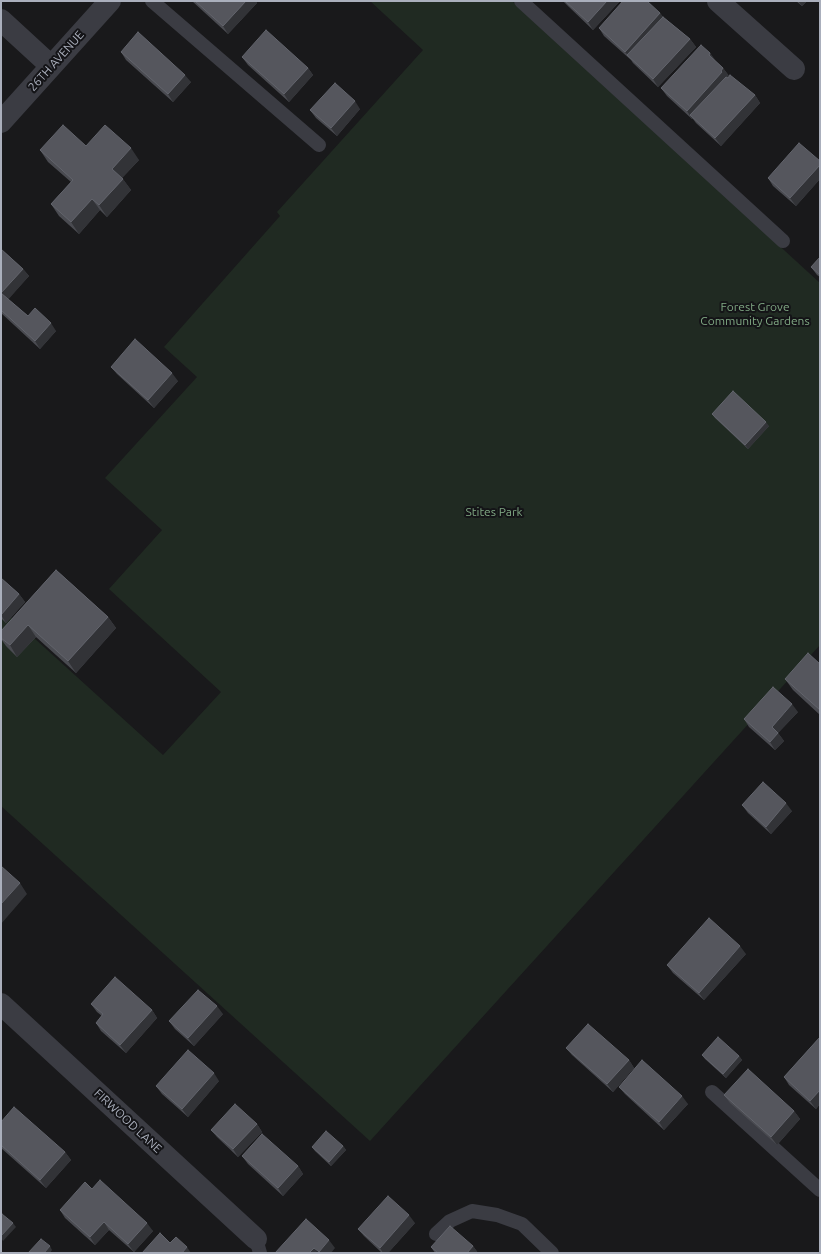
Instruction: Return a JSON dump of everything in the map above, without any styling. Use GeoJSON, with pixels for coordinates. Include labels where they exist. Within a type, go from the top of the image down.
{"type":"FeatureCollection","features":[{"type":"Feature","properties":{"kind":"street","name":"26TH AVENUE"},"geometry":{"type":"LineString","coordinates":[[1,122],[110,1]]}},
{"type":"Feature","properties":{"kind":"street"},"geometry":{"type":"LineString","coordinates":[[718,1],[794,69]]}},
{"type":"Feature","properties":{"kind":"street"},"geometry":{"type":"LineString","coordinates":[[1,20],[51,66]]}},
{"type":"Feature","properties":{"kind":"street","name":"FIRWOOD LANE"},"geometry":{"type":"LineString","coordinates":[[1,1004],[258,1246]]}},
{"type":"Feature","properties":{"kind":"lane"},"geometry":{"type":"LineString","coordinates":[[152,1],[319,145]]}},
{"type":"Feature","properties":{"kind":"lane"},"geometry":{"type":"LineString","coordinates":[[521,1],[783,241]]}},
{"type":"Feature","properties":{"kind":"lane"},"geometry":{"type":"LineString","coordinates":[[712,1092],[820,1190]]}},
{"type":"Feature","properties":{"kind":"lane"},"geometry":{"type":"LineString","coordinates":[[436,1234],[450,1221],[472,1211],[497,1215],[522,1224],[552,1253]]}},
{"type":"Feature","properties":{"kind":"green space","name":"Stites Park"},"geometry":{"type":"Polygon","coordinates":[[[370,1],[512,1],[820,283],[820,645],[370,1141],[1,806],[1,608],[163,755],[221,692],[109,589],[162,530],[105,478],[197,377],[164,347],[280,216],[277,212],[423,50],[370,1]]]}},
{"type":"Feature","properties":{"kind":"building"},"geometry":{"type":"Polygon","coordinates":[[[195,1],[246,1],[223,26],[195,1]]]}},
{"type":"Feature","properties":{"kind":"building"},"geometry":{"type":"Polygon","coordinates":[[[565,1],[607,1],[588,22],[565,1]]]}},
{"type":"Feature","properties":{"kind":"building"},"geometry":{"type":"Polygon","coordinates":[[[623,1],[647,1],[660,13],[625,52],[599,28],[623,1]]]}},
{"type":"Feature","properties":{"kind":"building"},"geometry":{"type":"Polygon","coordinates":[[[663,17],[690,39],[653,79],[627,55],[663,17]]]}},
{"type":"Feature","properties":{"kind":"building"},"geometry":{"type":"Polygon","coordinates":[[[266,30],[308,68],[284,94],[242,57],[266,30]]]}},
{"type":"Feature","properties":{"kind":"building"},"geometry":{"type":"Polygon","coordinates":[[[138,32],[185,75],[168,94],[121,52],[138,32]]]}},
{"type":"Feature","properties":{"kind":"building"},"geometry":{"type":"Polygon","coordinates":[[[701,45],[723,68],[721,71],[722,72],[687,111],[661,88],[701,45]]]}},
{"type":"Feature","properties":{"kind":"building"},"geometry":{"type":"Polygon","coordinates":[[[730,75],[755,95],[715,138],[690,115],[726,77],[728,78],[730,75]]]}},
{"type":"Feature","properties":{"kind":"building"},"geometry":{"type":"Polygon","coordinates":[[[335,83],[355,101],[331,128],[310,110],[335,83]]]}},
{"type":"Feature","properties":{"kind":"building"},"geometry":{"type":"Polygon","coordinates":[[[63,125],[86,146],[105,125],[131,148],[112,169],[123,179],[99,205],[92,199],[71,222],[51,204],[73,180],[40,150],[63,125]]]}},
{"type":"Feature","properties":{"kind":"building"},"geometry":{"type":"Polygon","coordinates":[[[799,143],[820,161],[820,165],[790,198],[768,178],[799,143]]]}},
{"type":"Feature","properties":{"kind":"building"},"geometry":{"type":"Polygon","coordinates":[[[1,249],[23,269],[1,293],[1,249]]]}},
{"type":"Feature","properties":{"kind":"building"},"geometry":{"type":"Polygon","coordinates":[[[820,257],[820,275],[811,267],[820,257]]]}},
{"type":"Feature","properties":{"kind":"building"},"geometry":{"type":"Polygon","coordinates":[[[1,293],[28,316],[35,308],[51,323],[35,341],[1,310],[1,293]]]}},
{"type":"Feature","properties":{"kind":"building"},"geometry":{"type":"Polygon","coordinates":[[[135,339],[172,373],[148,400],[111,367],[135,339]]]}},
{"type":"Feature","properties":{"kind":"building"},"geometry":{"type":"Polygon","coordinates":[[[733,391],[766,422],[745,445],[712,414],[733,391]]]}},
{"type":"Feature","properties":{"kind":"building"},"geometry":{"type":"Polygon","coordinates":[[[56,570],[108,617],[68,661],[28,625],[10,645],[1,638],[1,631],[56,570]]]}},
{"type":"Feature","properties":{"kind":"building"},"geometry":{"type":"Polygon","coordinates":[[[1,578],[19,594],[1,615],[1,578]]]}},
{"type":"Feature","properties":{"kind":"building"},"geometry":{"type":"Polygon","coordinates":[[[808,653],[820,664],[820,710],[785,679],[808,653]]]}},
{"type":"Feature","properties":{"kind":"building"},"geometry":{"type":"Polygon","coordinates":[[[773,687],[792,704],[772,727],[778,733],[770,742],[744,719],[773,687]]]}},
{"type":"Feature","properties":{"kind":"building"},"geometry":{"type":"Polygon","coordinates":[[[763,782],[786,803],[766,827],[742,805],[763,782]]]}},
{"type":"Feature","properties":{"kind":"building"},"geometry":{"type":"Polygon","coordinates":[[[1,866],[20,883],[1,904],[1,866]]]}},
{"type":"Feature","properties":{"kind":"building"},"geometry":{"type":"Polygon","coordinates":[[[709,918],[740,946],[699,993],[667,965],[709,918]]]}},
{"type":"Feature","properties":{"kind":"building"},"geometry":{"type":"Polygon","coordinates":[[[115,977],[152,1010],[120,1045],[96,1023],[103,1014],[91,1004],[115,977]]]}},
{"type":"Feature","properties":{"kind":"building"},"geometry":{"type":"Polygon","coordinates":[[[198,990],[217,1006],[188,1038],[169,1021],[198,990]]]}},
{"type":"Feature","properties":{"kind":"building"},"geometry":{"type":"Polygon","coordinates":[[[588,1024],[629,1060],[607,1084],[566,1048],[588,1024]]]}},
{"type":"Feature","properties":{"kind":"building"},"geometry":{"type":"Polygon","coordinates":[[[718,1037],[739,1056],[723,1074],[702,1055],[718,1037]]]}},
{"type":"Feature","properties":{"kind":"building"},"geometry":{"type":"Polygon","coordinates":[[[820,1037],[820,1090],[810,1101],[784,1077],[820,1037]]]}},
{"type":"Feature","properties":{"kind":"building"},"geometry":{"type":"Polygon","coordinates":[[[188,1050],[214,1073],[182,1109],[156,1086],[188,1050]]]}},
{"type":"Feature","properties":{"kind":"building"},"geometry":{"type":"Polygon","coordinates":[[[642,1060],[682,1096],[659,1122],[619,1087],[642,1060]]]}},
{"type":"Feature","properties":{"kind":"building"},"geometry":{"type":"Polygon","coordinates":[[[748,1069],[794,1111],[771,1137],[724,1095],[748,1069]]]}},
{"type":"Feature","properties":{"kind":"building"},"geometry":{"type":"Polygon","coordinates":[[[235,1104],[257,1124],[233,1149],[211,1130],[235,1104]]]}},
{"type":"Feature","properties":{"kind":"building"},"geometry":{"type":"Polygon","coordinates":[[[14,1107],[65,1152],[40,1180],[1,1145],[1,1122],[14,1107]]]}},
{"type":"Feature","properties":{"kind":"building"},"geometry":{"type":"Polygon","coordinates":[[[326,1131],[343,1146],[329,1162],[312,1147],[326,1131]]]}},
{"type":"Feature","properties":{"kind":"building"},"geometry":{"type":"Polygon","coordinates":[[[262,1134],[298,1166],[278,1188],[242,1156],[262,1134]]]}},
{"type":"Feature","properties":{"kind":"building"},"geometry":{"type":"Polygon","coordinates":[[[100,1180],[147,1223],[128,1244],[104,1222],[90,1237],[60,1210],[85,1182],[92,1189],[100,1180]]]}},
{"type":"Feature","properties":{"kind":"building"},"geometry":{"type":"Polygon","coordinates":[[[388,1196],[409,1215],[380,1248],[358,1229],[388,1196]]]}},
{"type":"Feature","properties":{"kind":"building"},"geometry":{"type":"Polygon","coordinates":[[[2,1214],[13,1223],[1,1236],[1,1215],[2,1214]]]}},
{"type":"Feature","properties":{"kind":"building"},"geometry":{"type":"Polygon","coordinates":[[[306,1219],[329,1240],[319,1252],[314,1248],[309,1253],[275,1253],[306,1219]]]}},
{"type":"Feature","properties":{"kind":"building"},"geometry":{"type":"Polygon","coordinates":[[[450,1226],[473,1246],[467,1253],[438,1253],[431,1247],[450,1226]]]}},
{"type":"Feature","properties":{"kind":"building"},"geometry":{"type":"Polygon","coordinates":[[[160,1233],[170,1243],[176,1237],[187,1247],[182,1253],[142,1253],[160,1233]]]}},
{"type":"Feature","properties":{"kind":"building"},"geometry":{"type":"Polygon","coordinates":[[[41,1239],[50,1246],[44,1253],[28,1253],[41,1239]]]}},
{"type":"Feature","properties":{"kind":"park label","name":"Forest Grove Community Gardens"},"geometry":{"type":"Point","coordinates":[755,314]}}]}
